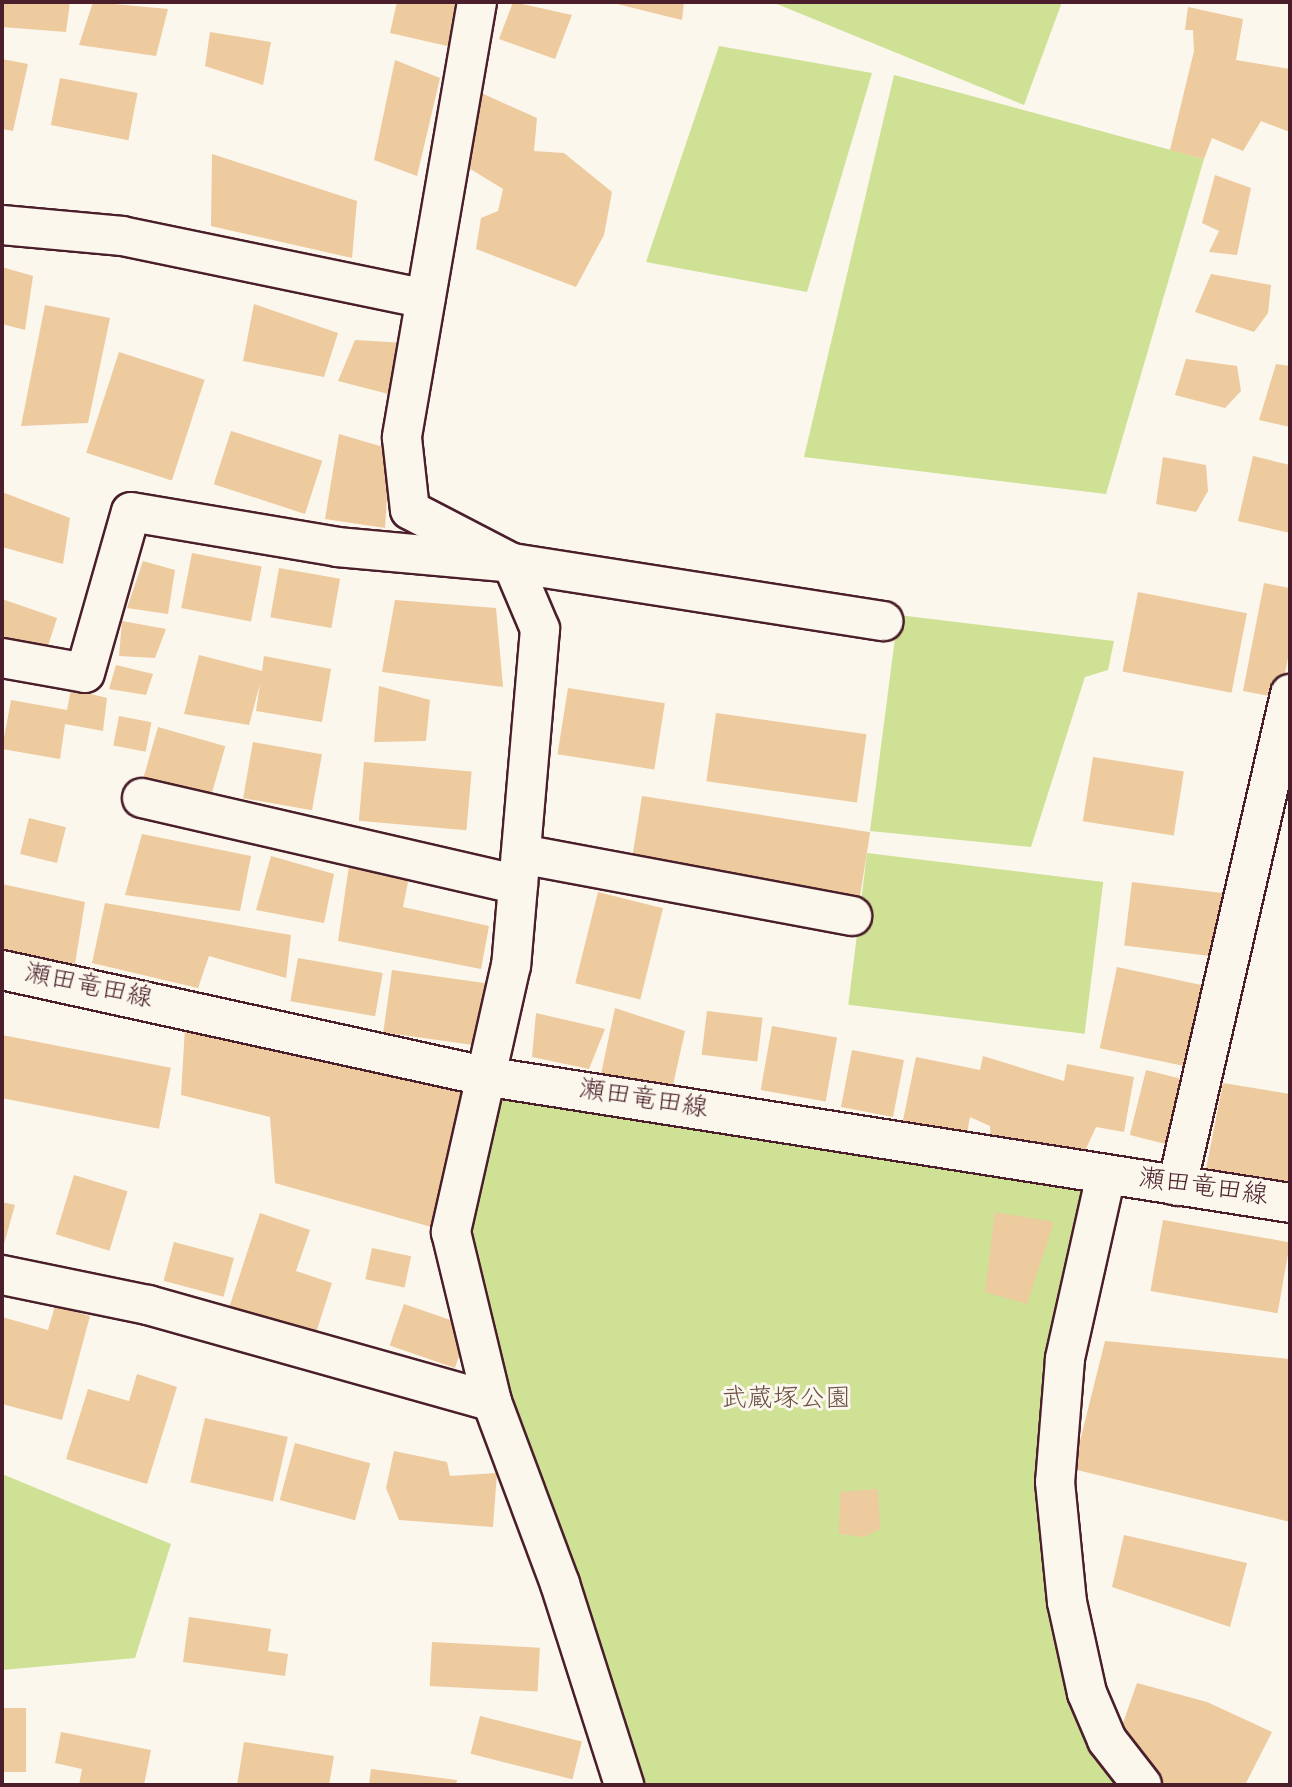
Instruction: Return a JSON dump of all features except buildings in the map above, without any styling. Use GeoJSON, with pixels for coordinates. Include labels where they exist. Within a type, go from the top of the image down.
{"type":"FeatureCollection","features":[{"type":"Feature","properties":{"kind":"street"},"geometry":{"type":"LineString","coordinates":[[477,2],[402,438],[410,509],[512,563],[540,629],[511,965],[451,1232],[492,1402],[586,1658],[624,1785]]}},
{"type":"Feature","properties":{"kind":"street"},"geometry":{"type":"LineString","coordinates":[[2,225],[122,236],[426,299]]}},
{"type":"Feature","properties":{"kind":"street"},"geometry":{"type":"LineString","coordinates":[[2,658],[85,673],[131,512],[337,547],[512,563],[883,621]]}},
{"type":"Feature","properties":{"kind":"street"},"geometry":{"type":"LineString","coordinates":[[1177,1186],[1290,694]]}},
{"type":"Feature","properties":{"kind":"street"},"geometry":{"type":"LineString","coordinates":[[142,798],[520,870],[852,916]]}},
{"type":"Feature","properties":{"kind":"street","name":"瀬田竜田線"},"geometry":{"type":"LineString","coordinates":[[4,972],[484,1076],[1290,1203]]}},
{"type":"Feature","properties":{"kind":"street"},"geometry":{"type":"LineString","coordinates":[[1106,1175],[1065,1359],[1055,1482],[1067,1602],[1087,1693],[1107,1740],[1142,1785]]}},
{"type":"Feature","properties":{"kind":"street"},"geometry":{"type":"LineString","coordinates":[[2,1275],[148,1305],[492,1402]]}},
{"type":"Feature","properties":{"kind":"green space"},"geometry":{"type":"Polygon","coordinates":[[[772,2],[1062,2],[1024,105],[772,2]]]}},
{"type":"Feature","properties":{"kind":"green space"},"geometry":{"type":"Polygon","coordinates":[[[719,46],[872,73],[807,292],[646,262],[719,46]]]}},
{"type":"Feature","properties":{"kind":"green space"},"geometry":{"type":"Polygon","coordinates":[[[894,75],[1204,159],[1106,494],[804,457],[894,75]]]}},
{"type":"Feature","properties":{"kind":"green space"},"geometry":{"type":"Polygon","coordinates":[[[898,615],[1114,641],[1108,670],[1085,677],[1031,847],[870,831],[898,615]]]}},
{"type":"Feature","properties":{"kind":"green space"},"geometry":{"type":"Polygon","coordinates":[[[867,853],[1103,882],[1085,1034],[848,1005],[867,853]]]}},
{"type":"Feature","properties":{"kind":"green space","name":"武蔵塚公園"},"geometry":{"type":"Polygon","coordinates":[[[484,1076],[1106,1175],[1065,1359],[1067,1602],[1142,1785],[624,1785],[451,1232],[484,1076]]]}},
{"type":"Feature","properties":{"kind":"green space"},"geometry":{"type":"Polygon","coordinates":[[[2,1474],[171,1544],[135,1658],[2,1670],[2,1474]]]}}]}
